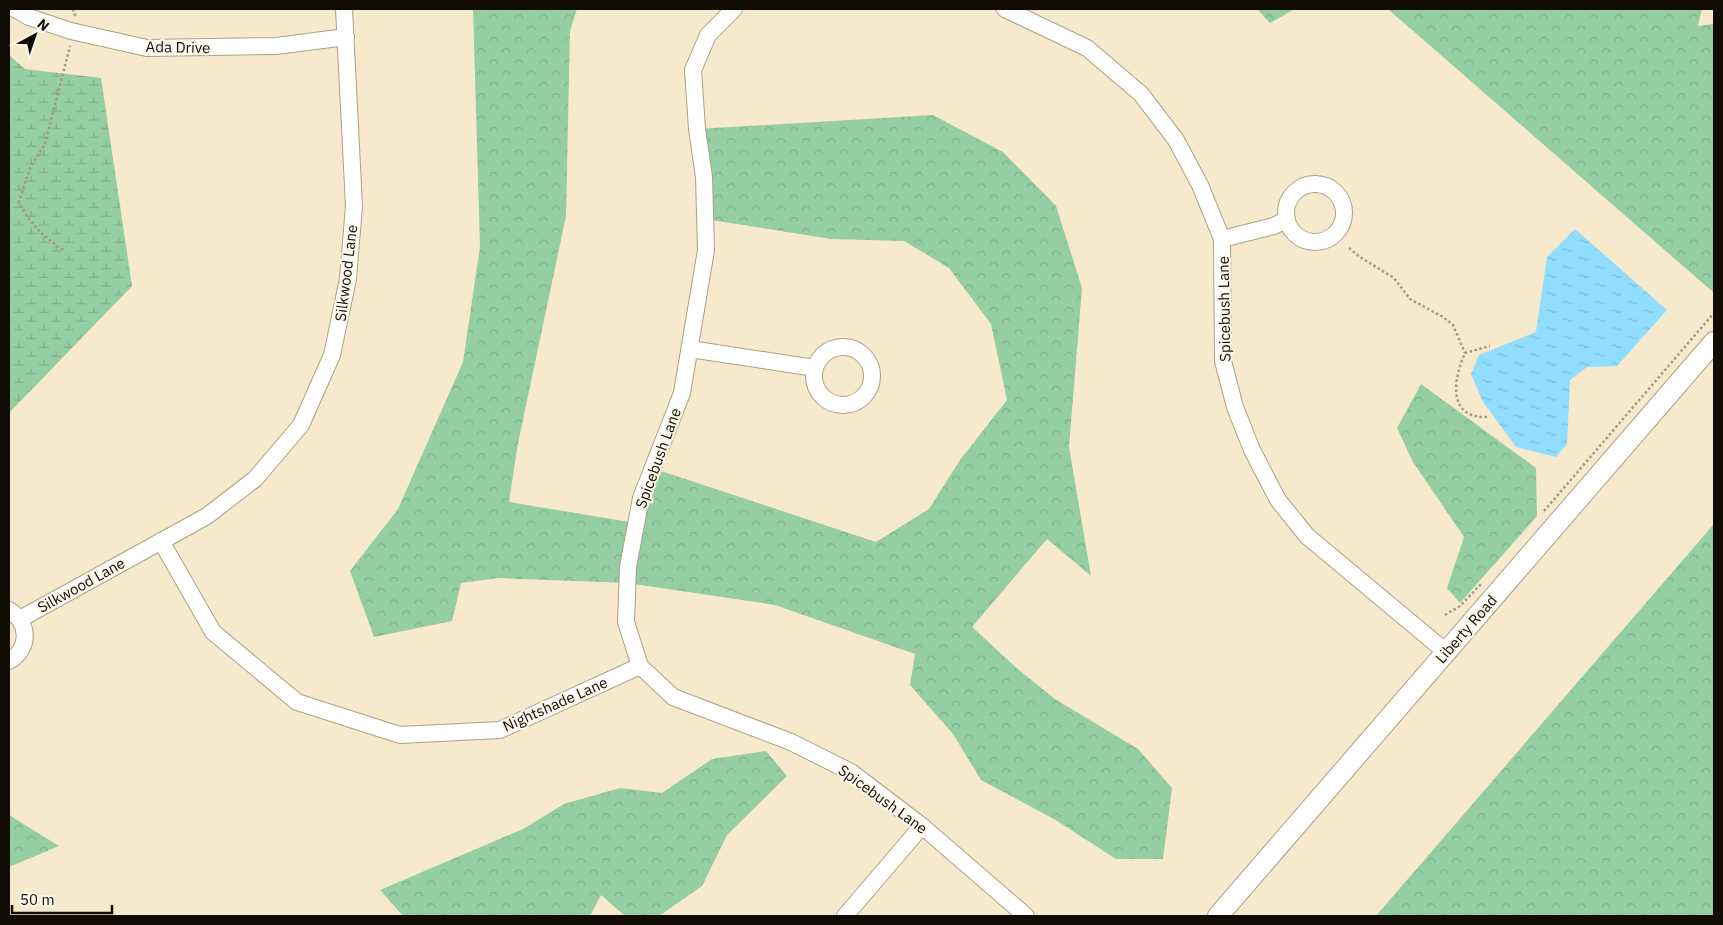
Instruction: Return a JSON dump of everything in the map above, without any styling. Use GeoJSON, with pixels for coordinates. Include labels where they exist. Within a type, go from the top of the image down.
{"type":"FeatureCollection","features":[{"type":"Feature","properties":{"kind":"street","name":"Ada Drive"},"geometry":{"type":"LineString","coordinates":[[15,9],[29,17],[71,31],[147,48],[276,46],[346,37]]}},
{"type":"Feature","properties":{"kind":"street","name":"Silkwood Lane"},"geometry":{"type":"LineString","coordinates":[[9,661],[18,656],[23,647],[26,634],[14,614],[207,516],[255,479],[301,425],[332,355],[348,279],[354,206],[344,9]]}},
{"type":"Feature","properties":{"kind":"street","name":"Spicebush Lane"},"geometry":{"type":"LineString","coordinates":[[734,9],[708,35],[693,70],[697,129],[704,177],[706,250],[682,392],[641,498],[628,567],[626,622],[640,666],[673,697],[791,742],[852,772],[922,826],[1026,916]]}},
{"type":"Feature","properties":{"kind":"street","name":"Spicebush Lane"},"geometry":{"type":"LineString","coordinates":[[1005,9],[1087,48],[1141,94],[1176,140],[1200,185],[1222,240],[1223,361],[1238,414],[1252,450],[1278,500],[1306,536],[1446,652]]}},
{"type":"Feature","properties":{"kind":"street"},"geometry":{"type":"LineString","coordinates":[[1222,240],[1274,226],[1287,219]]}},
{"type":"Feature","properties":{"kind":"street","name":"Liberty Road"},"geometry":{"type":"LineString","coordinates":[[1218,916],[1714,342]]}},
{"type":"Feature","properties":{"kind":"street"},"geometry":{"type":"LineString","coordinates":[[690,349],[815,368]]}},
{"type":"Feature","properties":{"kind":"street","name":"Nightshade Lane"},"geometry":{"type":"LineString","coordinates":[[161,540],[213,632],[297,702],[400,735],[500,730],[640,666]]}},
{"type":"Feature","properties":{"kind":"street"},"geometry":{"type":"LineString","coordinates":[[845,916],[922,826]]}},
{"type":"Feature","properties":{"kind":"path"},"geometry":{"type":"LineString","coordinates":[[73,9],[77,16]]}},
{"type":"Feature","properties":{"kind":"path"},"geometry":{"type":"LineString","coordinates":[[63,250],[29,222],[19,202],[30,168],[45,144],[68,52]]}},
{"type":"Feature","properties":{"kind":"path"},"geometry":{"type":"LineString","coordinates":[[1349,248],[1394,278],[1410,299],[1443,316],[1453,326],[1465,352],[1457,372],[1456,393],[1460,407],[1474,417],[1487,417]]}},
{"type":"Feature","properties":{"kind":"path"},"geometry":{"type":"LineString","coordinates":[[1541,515],[1714,312]]}},
{"type":"Feature","properties":{"kind":"path"},"geometry":{"type":"LineString","coordinates":[[1465,352],[1490,346]]}},
{"type":"Feature","properties":{"kind":"path"},"geometry":{"type":"LineString","coordinates":[[1445,615],[1460,606],[1484,581]]}},
{"type":"Feature","properties":{"kind":"green space"},"geometry":{"type":"Polygon","coordinates":[[[473,9],[577,9],[570,31],[566,216],[518,443],[509,502],[636,523],[652,468],[876,542],[929,509],[960,460],[1007,400],[991,324],[949,268],[904,241],[831,239],[705,219],[697,129],[933,115],[1003,152],[1056,206],[1082,288],[1069,447],[1091,576],[1047,539],[972,627],[1020,671],[1055,699],[1138,749],[1172,788],[1163,859],[1116,859],[1054,819],[981,780],[953,734],[910,685],[915,654],[775,605],[627,583],[498,578],[461,583],[452,621],[374,637],[350,571],[398,509],[463,362],[480,247],[473,9]]]}},
{"type":"Feature","properties":{"kind":"green space"},"geometry":{"type":"Polygon","coordinates":[[[1257,9],[1295,9],[1270,23],[1257,9]]]}},
{"type":"Feature","properties":{"kind":"green space"},"geometry":{"type":"Polygon","coordinates":[[[1388,9],[1702,9],[1698,26],[1714,24],[1714,293],[1388,9]]]}},
{"type":"Feature","properties":{"kind":"green space"},"geometry":{"type":"Polygon","coordinates":[[[9,55],[25,69],[101,78],[132,286],[9,413],[9,55]]]}},
{"type":"Feature","properties":{"kind":"green space"},"geometry":{"type":"Polygon","coordinates":[[[1421,384],[1536,468],[1537,516],[1460,603],[1447,588],[1464,537],[1413,462],[1397,428],[1421,384]]]}},
{"type":"Feature","properties":{"kind":"green space"},"geometry":{"type":"Polygon","coordinates":[[[1714,524],[1714,916],[1376,916],[1714,524]]]}},
{"type":"Feature","properties":{"kind":"green space"},"geometry":{"type":"Polygon","coordinates":[[[766,751],[787,776],[727,835],[702,886],[659,916],[625,916],[601,895],[590,916],[403,916],[380,890],[523,829],[564,804],[620,788],[662,793],[712,759],[766,751]]]}},
{"type":"Feature","properties":{"kind":"green space"},"geometry":{"type":"Polygon","coordinates":[[[9,815],[59,846],[9,867],[9,815]]]}},
{"type":"Feature","properties":{"kind":"water"},"geometry":{"type":"Polygon","coordinates":[[[1575,229],[1667,310],[1617,366],[1587,367],[1570,380],[1567,444],[1556,457],[1516,447],[1483,402],[1471,374],[1479,355],[1536,332],[1547,257],[1575,229]]]}}]}
